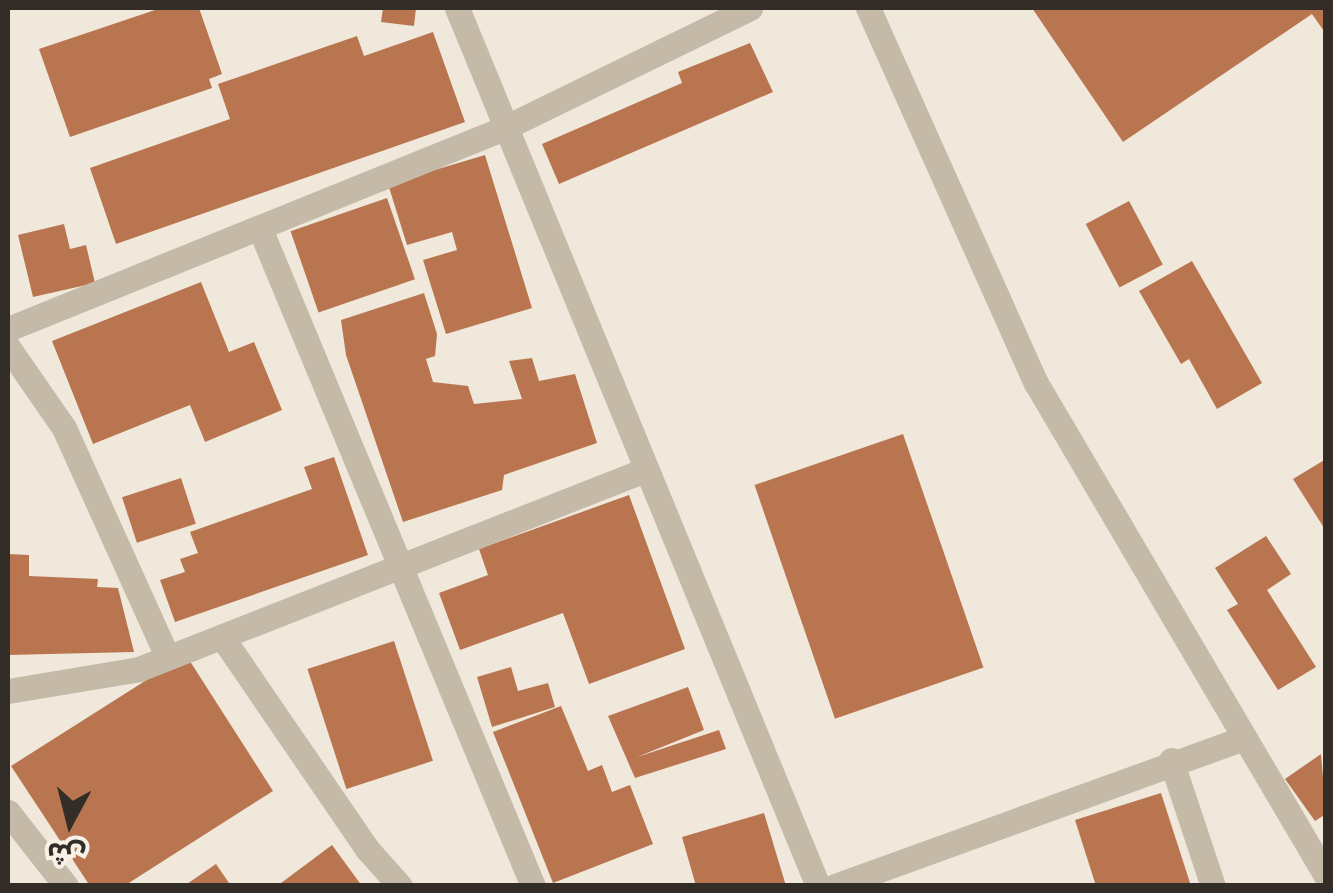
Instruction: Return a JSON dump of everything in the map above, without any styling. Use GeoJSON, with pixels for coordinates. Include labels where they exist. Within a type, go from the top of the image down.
{"type":"FeatureCollection","features":[{"type":"Feature","properties":{"kind":"street"},"geometry":{"type":"LineString","coordinates":[[457,8],[502,129],[818,886]]}},
{"type":"Feature","properties":{"kind":"street"},"geometry":{"type":"LineString","coordinates":[[8,329],[261,231],[502,129],[750,8]]}},
{"type":"Feature","properties":{"kind":"street"},"geometry":{"type":"LineString","coordinates":[[868,8],[1036,384],[1326,876]]}},
{"type":"Feature","properties":{"kind":"street"},"geometry":{"type":"LineString","coordinates":[[261,231],[532,886]]}},
{"type":"Feature","properties":{"kind":"street"},"geometry":{"type":"LineString","coordinates":[[8,347],[64,428],[168,658]]}},
{"type":"Feature","properties":{"kind":"street"},"geometry":{"type":"LineString","coordinates":[[8,691],[139,669],[401,570],[645,470]]}},
{"type":"Feature","properties":{"kind":"street"},"geometry":{"type":"LineString","coordinates":[[222,638],[368,850],[400,886]]}},
{"type":"Feature","properties":{"kind":"street"},"geometry":{"type":"LineString","coordinates":[[835,886],[1171,760],[1244,738]]}},
{"type":"Feature","properties":{"kind":"street"},"geometry":{"type":"LineString","coordinates":[[1171,760],[1213,886]]}},
{"type":"Feature","properties":{"kind":"street"},"geometry":{"type":"LineString","coordinates":[[8,812],[66,886]]}},
{"type":"Feature","properties":{"kind":"building"},"geometry":{"type":"Polygon","coordinates":[[[161,8],[199,8],[222,74],[209,79],[212,88],[70,137],[39,49],[161,8]]]}},
{"type":"Feature","properties":{"kind":"building"},"geometry":{"type":"Polygon","coordinates":[[[383,8],[416,8],[414,26],[381,22],[383,8]]]}},
{"type":"Feature","properties":{"kind":"building"},"geometry":{"type":"Polygon","coordinates":[[[1032,8],[1326,8],[1326,34],[1312,14],[1123,142],[1032,8]]]}},
{"type":"Feature","properties":{"kind":"building"},"geometry":{"type":"Polygon","coordinates":[[[433,32],[465,122],[116,244],[90,168],[230,119],[218,84],[357,36],[364,56],[433,32]]]}},
{"type":"Feature","properties":{"kind":"building"},"geometry":{"type":"Polygon","coordinates":[[[750,43],[773,92],[559,184],[542,144],[682,83],[678,72],[750,43]]]}},
{"type":"Feature","properties":{"kind":"building"},"geometry":{"type":"Polygon","coordinates":[[[485,155],[532,308],[446,334],[423,260],[457,250],[452,232],[407,245],[388,184],[485,155]]]}},
{"type":"Feature","properties":{"kind":"building"},"geometry":{"type":"Polygon","coordinates":[[[387,198],[415,279],[319,313],[291,231],[387,198]]]}},
{"type":"Feature","properties":{"kind":"building"},"geometry":{"type":"Polygon","coordinates":[[[1129,201],[1163,265],[1120,288],[1086,224],[1129,201]]]}},
{"type":"Feature","properties":{"kind":"building"},"geometry":{"type":"Polygon","coordinates":[[[64,224],[70,249],[86,245],[95,283],[33,297],[18,235],[64,224]]]}},
{"type":"Feature","properties":{"kind":"building"},"geometry":{"type":"Polygon","coordinates":[[[1192,261],[1262,383],[1217,409],[1189,359],[1181,364],[1139,291],[1192,261]]]}},
{"type":"Feature","properties":{"kind":"building"},"geometry":{"type":"Polygon","coordinates":[[[201,282],[229,352],[254,342],[282,410],[205,442],[190,405],[93,444],[52,341],[201,282]]]}},
{"type":"Feature","properties":{"kind":"building"},"geometry":{"type":"Polygon","coordinates":[[[424,293],[437,334],[435,356],[426,359],[433,382],[468,386],[474,404],[522,399],[509,361],[532,358],[539,381],[575,374],[597,443],[504,475],[502,490],[403,522],[346,355],[341,320],[424,293]]]}},
{"type":"Feature","properties":{"kind":"building"},"geometry":{"type":"Polygon","coordinates":[[[903,434],[983,668],[835,719],[755,485],[903,434]]]}},
{"type":"Feature","properties":{"kind":"building"},"geometry":{"type":"Polygon","coordinates":[[[334,457],[368,555],[175,622],[160,580],[185,572],[180,559],[198,553],[190,532],[312,489],[304,467],[334,457]]]}},
{"type":"Feature","properties":{"kind":"building"},"geometry":{"type":"Polygon","coordinates":[[[1326,459],[1326,531],[1293,479],[1326,459]]]}},
{"type":"Feature","properties":{"kind":"building"},"geometry":{"type":"Polygon","coordinates":[[[181,478],[196,524],[137,543],[122,497],[181,478]]]}},
{"type":"Feature","properties":{"kind":"building"},"geometry":{"type":"Polygon","coordinates":[[[629,495],[685,649],[589,684],[563,613],[460,650],[439,593],[488,575],[479,549],[629,495]]]}},
{"type":"Feature","properties":{"kind":"building"},"geometry":{"type":"Polygon","coordinates":[[[1266,536],[1291,574],[1267,590],[1316,667],[1278,690],[1227,610],[1238,604],[1215,568],[1266,536]]]}},
{"type":"Feature","properties":{"kind":"building"},"geometry":{"type":"Polygon","coordinates":[[[8,554],[29,555],[29,576],[98,579],[97,587],[118,588],[134,652],[8,655],[8,554]]]}},
{"type":"Feature","properties":{"kind":"building"},"geometry":{"type":"Polygon","coordinates":[[[394,641],[433,761],[346,789],[307,669],[394,641]]]}},
{"type":"Feature","properties":{"kind":"building"},"geometry":{"type":"Polygon","coordinates":[[[186,655],[273,791],[124,886],[90,886],[11,766],[186,655]]]}},
{"type":"Feature","properties":{"kind":"building"},"geometry":{"type":"Polygon","coordinates":[[[511,667],[518,691],[548,683],[555,707],[492,727],[477,677],[511,667]]]}},
{"type":"Feature","properties":{"kind":"building"},"geometry":{"type":"Polygon","coordinates":[[[688,687],[704,730],[637,757],[719,730],[726,749],[635,778],[608,716],[688,687]]]}},
{"type":"Feature","properties":{"kind":"building"},"geometry":{"type":"Polygon","coordinates":[[[561,706],[588,771],[602,765],[612,792],[630,785],[653,844],[553,883],[493,732],[561,706]]]}},
{"type":"Feature","properties":{"kind":"building"},"geometry":{"type":"Polygon","coordinates":[[[1321,754],[1326,814],[1315,821],[1285,779],[1321,754]]]}},
{"type":"Feature","properties":{"kind":"building"},"geometry":{"type":"Polygon","coordinates":[[[1161,793],[1191,886],[1096,886],[1075,820],[1161,793]]]}},
{"type":"Feature","properties":{"kind":"building"},"geometry":{"type":"Polygon","coordinates":[[[764,813],[786,886],[696,886],[682,837],[764,813]]]}},
{"type":"Feature","properties":{"kind":"building"},"geometry":{"type":"Polygon","coordinates":[[[332,845],[362,886],[277,886],[332,845]]]}},
{"type":"Feature","properties":{"kind":"building"},"geometry":{"type":"Polygon","coordinates":[[[216,864],[231,886],[184,886],[216,864]]]}}]}
